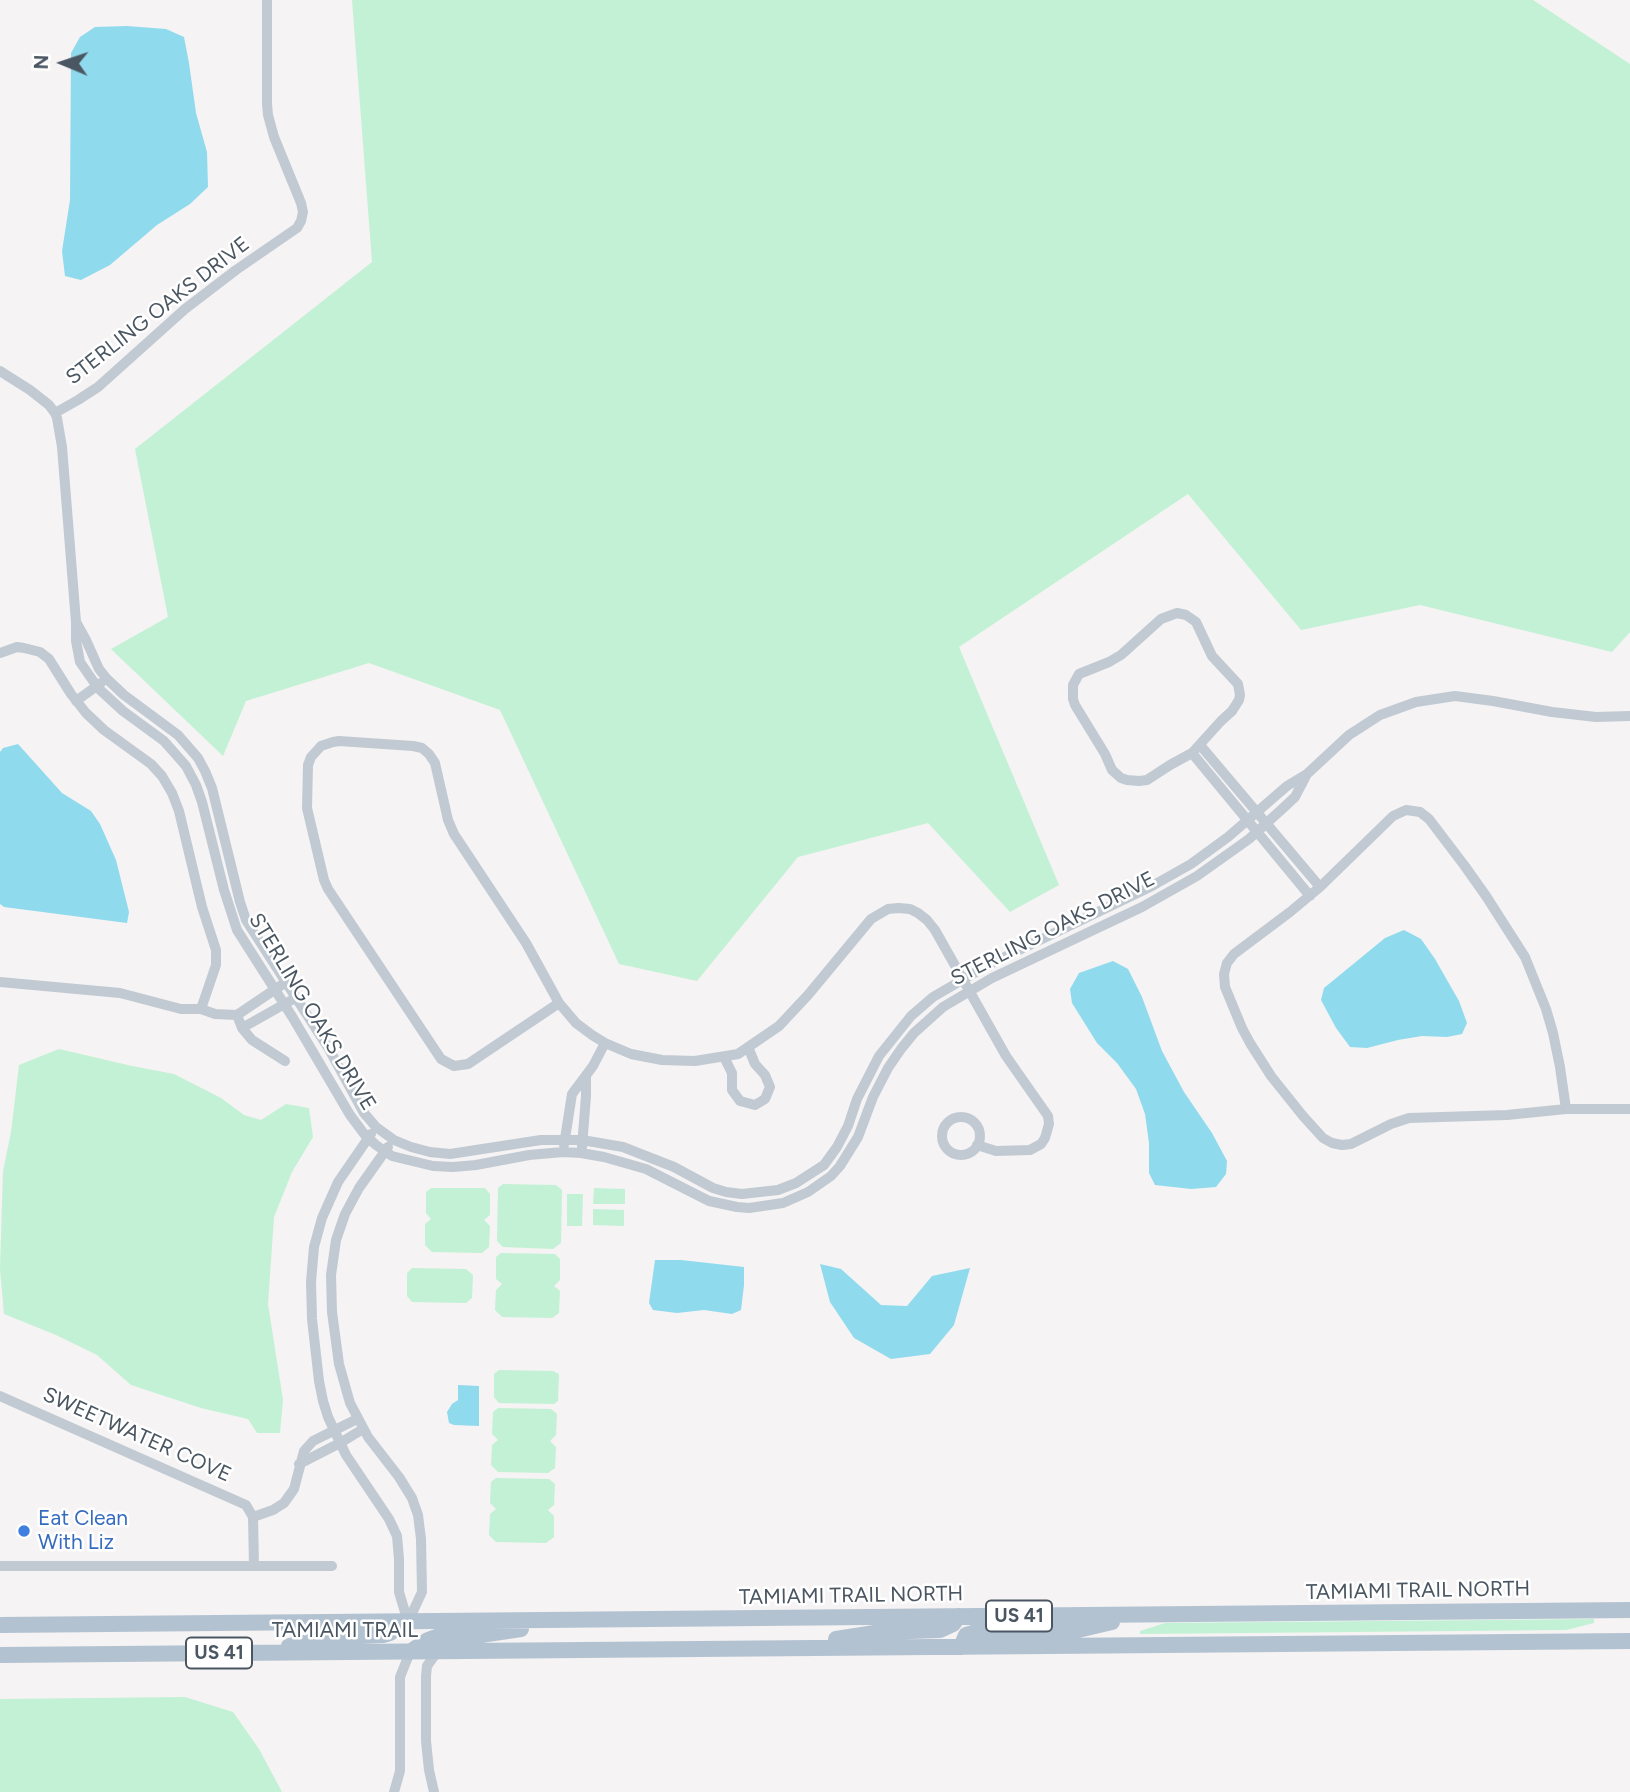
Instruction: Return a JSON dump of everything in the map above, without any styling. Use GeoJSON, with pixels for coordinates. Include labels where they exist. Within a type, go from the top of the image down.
{"type":"FeatureCollection","features":[{"type":"Feature","properties":{"kind":"main road","name":"TAMIAMI TRAIL NORTH"},"geometry":{"type":"LineString","coordinates":[[408,1622],[1630,1610]]}},
{"type":"Feature","properties":{"kind":"main road"},"geometry":{"type":"LineString","coordinates":[[961,1647],[966,1635],[980,1631],[1077,1630],[1145,1615]]}},
{"type":"Feature","properties":{"kind":"main road"},"geometry":{"type":"LineString","coordinates":[[778,1648],[881,1632],[940,1630],[953,1624],[959,1616]]}},
{"type":"Feature","properties":{"kind":"main road"},"geometry":{"type":"LineString","coordinates":[[410,1652],[439,1636],[474,1636],[579,1620]]}},
{"type":"Feature","properties":{"kind":"main road","name":"TAMIAMI TRAIL"},"geometry":{"type":"LineString","coordinates":[[0,1625],[408,1622]]}},
{"type":"Feature","properties":{"kind":"main road"},"geometry":{"type":"LineString","coordinates":[[253,1653],[333,1637],[383,1635],[408,1622]]}},
{"type":"Feature","properties":{"kind":"main road","name":"US 41"},"geometry":{"type":"LineString","coordinates":[[437,1652],[1630,1641]]}},
{"type":"Feature","properties":{"kind":"main road","name":"TAMIAMI TRAIL"},"geometry":{"type":"LineString","coordinates":[[0,1655],[437,1652]]}},
{"type":"Feature","properties":{"kind":"street","name":"STERLING OAKS DRIVE"},"geometry":{"type":"LineString","coordinates":[[55,413],[98,387],[185,309],[236,270],[292,233],[301,221],[302,203],[268,115],[267,0]]}},
{"type":"Feature","properties":{"kind":"street","name":"STERLING OAKS DRIVE"},"geometry":{"type":"LineString","coordinates":[[0,371],[49,405],[58,421],[80,662],[112,703],[164,741],[187,766],[202,802],[230,913],[246,946],[322,1065],[350,1115],[368,1138],[393,1156],[453,1167],[530,1154],[581,1153],[646,1170],[696,1196],[723,1205],[749,1208],[795,1199],[819,1185],[840,1166],[858,1137],[880,1082],[901,1049],[928,1019],[992,978],[1176,889],[1257,832],[1295,797],[1307,774]]}},
{"type":"Feature","properties":{"kind":"street"},"geometry":{"type":"LineString","coordinates":[[1177,613],[1186,615],[1196,622],[1212,656],[1235,680],[1240,695],[1236,706],[1200,745],[1192,753],[1147,780],[1121,778],[1112,770],[1075,705],[1072,693],[1075,680],[1084,671],[1121,655],[1166,616],[1177,613]]}},
{"type":"Feature","properties":{"kind":"street","name":"STERLING OAKS DRIVE"},"geometry":{"type":"LineString","coordinates":[[76,622],[99,669],[107,679],[178,735],[198,758],[215,799],[246,920],[297,996],[364,1113],[376,1126],[394,1140],[421,1150],[450,1154],[512,1143],[565,1139],[623,1147],[726,1192],[759,1193],[778,1190],[811,1175],[824,1165],[836,1150],[879,1056],[911,1016],[933,997],[988,965],[1162,881],[1191,864],[1228,837],[1287,786],[1307,774],[1364,724],[1396,708],[1455,696],[1552,712],[1596,717],[1630,716]]}},
{"type":"Feature","properties":{"kind":"street"},"geometry":{"type":"LineString","coordinates":[[0,653],[17,647],[40,652],[53,663],[86,713],[104,730],[151,764],[172,793],[216,950],[216,965],[201,1009]]}},
{"type":"Feature","properties":{"kind":"street"},"geometry":{"type":"LineString","coordinates":[[76,701],[107,679]]}},
{"type":"Feature","properties":{"kind":"street"},"geometry":{"type":"LineString","coordinates":[[559,1003],[468,1064],[454,1066],[441,1059],[324,880],[307,808],[309,765],[317,750],[327,743],[339,741],[414,746],[429,754],[435,764],[448,820],[454,834],[526,943],[559,1003],[576,1023],[605,1043],[631,1054],[662,1060],[695,1061],[738,1054],[779,1026],[872,919],[888,909],[910,909],[927,920],[935,930],[1006,1056],[1048,1116],[1045,1138],[1041,1144],[1030,1150],[996,1151],[978,1145]]}},
{"type":"Feature","properties":{"kind":"street"},"geometry":{"type":"LineString","coordinates":[[1200,745],[1320,887]]}},
{"type":"Feature","properties":{"kind":"street"},"geometry":{"type":"LineString","coordinates":[[1192,753],[1310,895]]}},
{"type":"Feature","properties":{"kind":"street"},"geometry":{"type":"LineString","coordinates":[[1566,1109],[1553,1033],[1525,957],[1486,896],[1425,815],[1406,810],[1393,816],[1320,887],[1234,954],[1227,963],[1224,981],[1242,1028],[1259,1059],[1295,1106],[1323,1138],[1332,1143],[1351,1144],[1409,1118],[1507,1115],[1566,1109],[1630,1109]]}},
{"type":"Feature","properties":{"kind":"street"},"geometry":{"type":"LineString","coordinates":[[1,983],[120,993],[181,1009],[201,1009],[215,1014],[237,1015],[286,982]]}},
{"type":"Feature","properties":{"kind":"street"},"geometry":{"type":"LineString","coordinates":[[242,1028],[297,996]]}},
{"type":"Feature","properties":{"kind":"street"},"geometry":{"type":"LineString","coordinates":[[237,1015],[242,1028],[253,1040],[285,1061]]}},
{"type":"Feature","properties":{"kind":"street"},"geometry":{"type":"LineString","coordinates":[[563,1152],[572,1094],[593,1066],[605,1043]]}},
{"type":"Feature","properties":{"kind":"street"},"geometry":{"type":"LineString","coordinates":[[724,1057],[732,1073],[732,1090],[740,1101],[755,1105],[765,1100],[770,1087],[748,1047]]}},
{"type":"Feature","properties":{"kind":"street"},"geometry":{"type":"LineString","coordinates":[[581,1153],[586,1074]]}},
{"type":"Feature","properties":{"kind":"street"},"geometry":{"type":"LineString","coordinates":[[376,1126],[338,1182],[322,1218],[314,1247],[311,1282],[315,1345],[323,1401],[333,1429],[346,1455],[389,1519],[397,1536],[399,1592],[408,1622]]}},
{"type":"Feature","properties":{"kind":"street"},"geometry":{"type":"LineString","coordinates":[[394,1140],[359,1188],[345,1214],[336,1240],[331,1275],[332,1312],[339,1364],[350,1403],[363,1429],[412,1498],[418,1515],[422,1592],[408,1622]]}},
{"type":"Feature","properties":{"kind":"street","name":"SWEETWATER COVE"},"geometry":{"type":"LineString","coordinates":[[0,1396],[246,1504],[253,1517]]}},
{"type":"Feature","properties":{"kind":"street"},"geometry":{"type":"LineString","coordinates":[[254,1566],[253,1517],[284,1503],[294,1489],[304,1451],[313,1441],[357,1419]]}},
{"type":"Feature","properties":{"kind":"street"},"geometry":{"type":"LineString","coordinates":[[299,1464],[363,1429]]}},
{"type":"Feature","properties":{"kind":"street"},"geometry":{"type":"LineString","coordinates":[[0,1566],[332,1566]]}},
{"type":"Feature","properties":{"kind":"street"},"geometry":{"type":"LineString","coordinates":[[394,1792],[400,1771],[400,1677],[410,1652]]}},
{"type":"Feature","properties":{"kind":"street"},"geometry":{"type":"LineString","coordinates":[[434,1792],[426,1741],[426,1676],[427,1666],[437,1652]]}},
{"type":"Feature","properties":{"kind":"green space"},"geometry":{"type":"Polygon","coordinates":[[[352,0],[1533,0],[1630,64],[1630,632],[1612,652],[1420,605],[1301,630],[1188,494],[959,647],[1059,885],[1010,912],[928,823],[798,857],[697,981],[619,964],[500,710],[369,663],[246,701],[223,756],[111,649],[168,617],[135,449],[372,262],[352,0]]]}},
{"type":"Feature","properties":{"kind":"green space"},"geometry":{"type":"Polygon","coordinates":[[[59,1049],[174,1074],[221,1098],[244,1115],[261,1120],[286,1104],[309,1108],[313,1137],[292,1172],[274,1217],[268,1304],[283,1400],[280,1433],[257,1433],[248,1419],[201,1408],[131,1385],[97,1355],[4,1314],[0,1269],[3,1171],[19,1065],[59,1049]]]}},
{"type":"Feature","properties":{"kind":"green space"},"geometry":{"type":"Polygon","coordinates":[[[503,1184],[556,1185],[562,1190],[561,1243],[553,1249],[503,1247],[497,1241],[498,1188],[503,1184]]]}},
{"type":"Feature","properties":{"kind":"green space"},"geometry":{"type":"Polygon","coordinates":[[[431,1188],[485,1188],[490,1194],[490,1215],[484,1220],[490,1226],[489,1247],[482,1253],[432,1252],[425,1245],[425,1224],[431,1219],[426,1213],[426,1192],[431,1188]]]}},
{"type":"Feature","properties":{"kind":"green space"},"geometry":{"type":"Polygon","coordinates":[[[594,1188],[625,1189],[625,1204],[593,1204],[594,1188]]]}},
{"type":"Feature","properties":{"kind":"green space"},"geometry":{"type":"Polygon","coordinates":[[[567,1194],[583,1194],[582,1226],[567,1226],[567,1194]]]}},
{"type":"Feature","properties":{"kind":"green space"},"geometry":{"type":"Polygon","coordinates":[[[593,1209],[624,1210],[624,1226],[593,1225],[593,1209]]]}},
{"type":"Feature","properties":{"kind":"green space"},"geometry":{"type":"Polygon","coordinates":[[[501,1253],[555,1254],[560,1259],[560,1280],[554,1286],[560,1291],[559,1313],[552,1318],[502,1317],[495,1310],[496,1290],[502,1284],[496,1279],[496,1257],[501,1253]]]}},
{"type":"Feature","properties":{"kind":"green space"},"geometry":{"type":"Polygon","coordinates":[[[412,1268],[466,1269],[473,1275],[472,1298],[466,1303],[412,1302],[407,1296],[407,1273],[412,1268]]]}},
{"type":"Feature","properties":{"kind":"green space"},"geometry":{"type":"Polygon","coordinates":[[[499,1370],[553,1371],[559,1374],[558,1401],[554,1404],[499,1403],[494,1397],[494,1374],[499,1370]]]}},
{"type":"Feature","properties":{"kind":"green space"},"geometry":{"type":"Polygon","coordinates":[[[498,1408],[551,1409],[557,1414],[556,1435],[550,1441],[556,1447],[555,1468],[548,1473],[498,1472],[491,1465],[492,1445],[498,1440],[492,1434],[493,1412],[498,1408]]]}},
{"type":"Feature","properties":{"kind":"green space"},"geometry":{"type":"Polygon","coordinates":[[[496,1478],[549,1479],[555,1484],[554,1505],[548,1510],[554,1516],[554,1537],[546,1543],[496,1542],[489,1535],[490,1514],[496,1509],[490,1503],[491,1482],[496,1478]]]}},
{"type":"Feature","properties":{"kind":"green space"},"geometry":{"type":"Polygon","coordinates":[[[1594,1619],[1594,1623],[1566,1630],[1140,1634],[1140,1631],[1165,1623],[1594,1619]]]}},
{"type":"Feature","properties":{"kind":"green space"},"geometry":{"type":"Polygon","coordinates":[[[185,1697],[233,1712],[259,1749],[282,1792],[0,1792],[0,1699],[185,1697]]]}},
{"type":"Feature","properties":{"kind":"water"},"geometry":{"type":"Polygon","coordinates":[[[95,27],[166,29],[184,37],[196,113],[207,152],[208,187],[110,265],[81,280],[65,276],[62,251],[70,200],[71,53],[80,37],[95,27]]]}},
{"type":"Feature","properties":{"kind":"water"},"geometry":{"type":"Polygon","coordinates":[[[18,744],[62,793],[91,811],[100,824],[116,860],[129,912],[127,923],[4,907],[0,904],[0,752],[3,748],[18,744]]]}},
{"type":"Feature","properties":{"kind":"water"},"geometry":{"type":"Polygon","coordinates":[[[1404,930],[1421,939],[1459,1001],[1467,1023],[1462,1034],[1447,1037],[1422,1036],[1367,1048],[1350,1047],[1321,1000],[1324,988],[1385,938],[1404,930]]]}},
{"type":"Feature","properties":{"kind":"water"},"geometry":{"type":"Polygon","coordinates":[[[1113,961],[1128,969],[1142,997],[1162,1051],[1227,1161],[1226,1174],[1216,1187],[1191,1189],[1155,1185],[1149,1173],[1145,1114],[1136,1089],[1117,1063],[1097,1043],[1072,1003],[1070,989],[1079,973],[1113,961]]]}},
{"type":"Feature","properties":{"kind":"water"},"geometry":{"type":"Polygon","coordinates":[[[655,1260],[744,1267],[741,1310],[732,1314],[704,1310],[677,1313],[653,1310],[649,1303],[655,1260]]]}},
{"type":"Feature","properties":{"kind":"water"},"geometry":{"type":"Polygon","coordinates":[[[820,1264],[841,1269],[881,1305],[907,1306],[932,1276],[970,1268],[954,1325],[930,1354],[891,1359],[854,1338],[830,1302],[820,1264]]]}},
{"type":"Feature","properties":{"kind":"water"},"geometry":{"type":"Polygon","coordinates":[[[458,1385],[479,1386],[479,1426],[449,1423],[447,1412],[458,1400],[458,1385]]]}},
{"type":"Feature","properties":{"kind":"place","name":"Eat Clean With Liz"},"geometry":{"type":"Point","coordinates":[24,1531]}}]}
